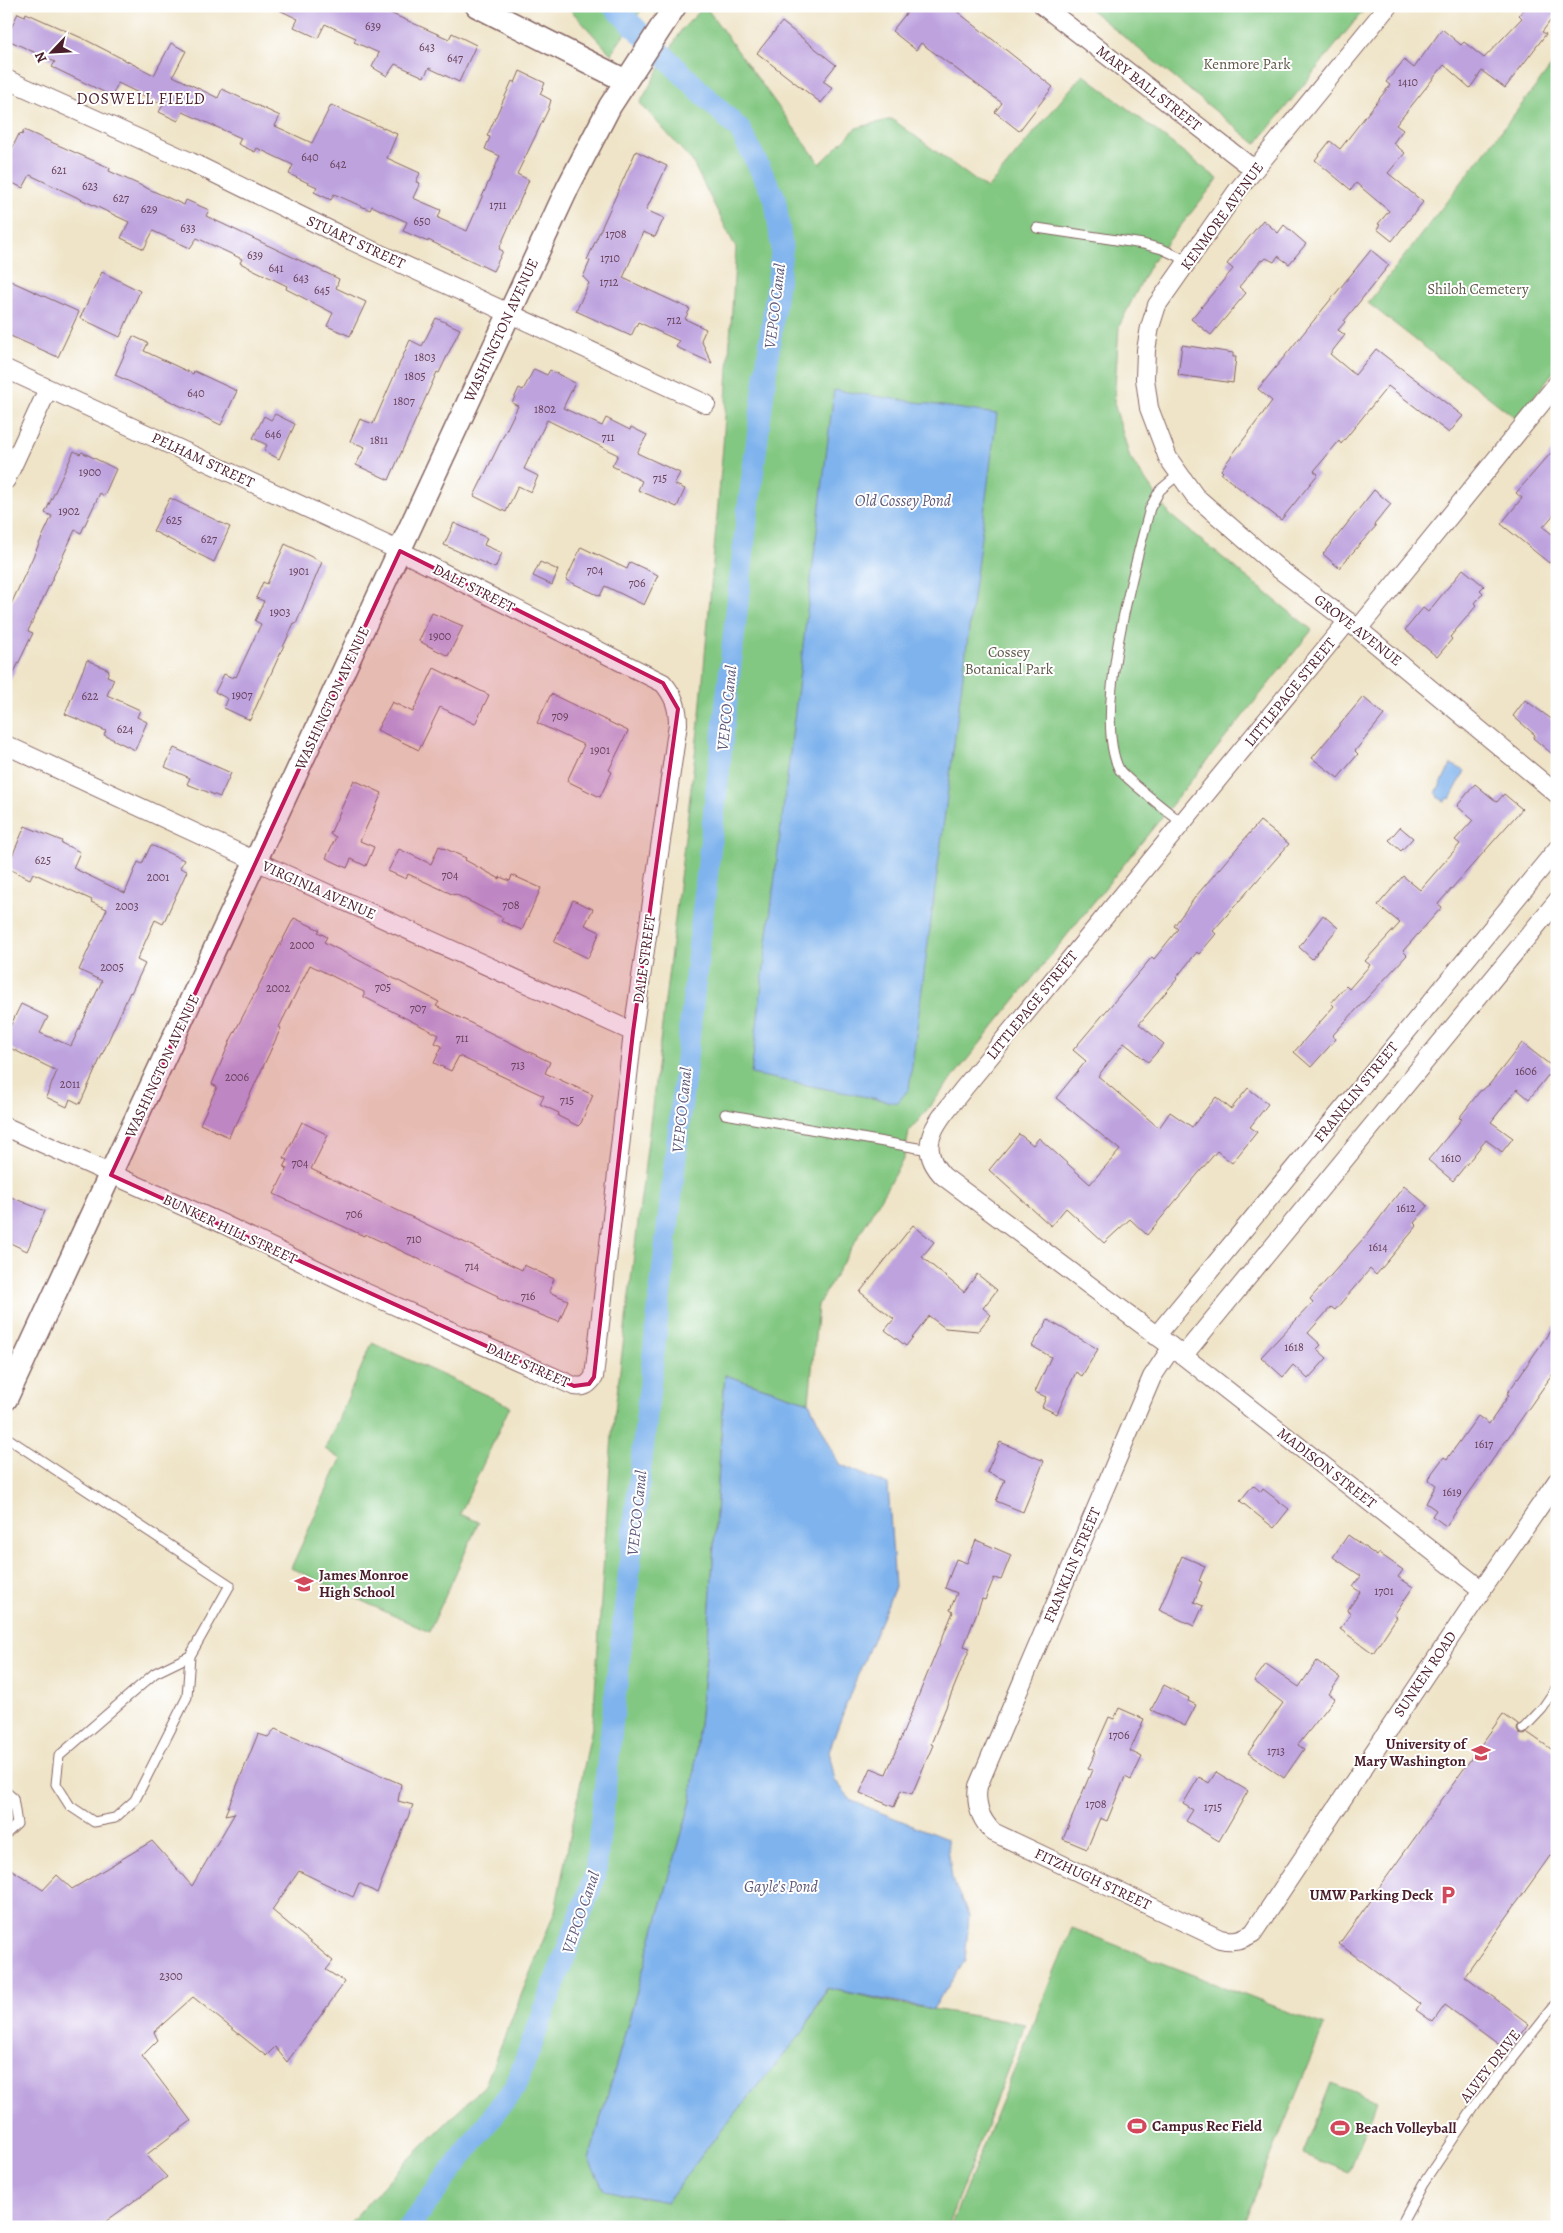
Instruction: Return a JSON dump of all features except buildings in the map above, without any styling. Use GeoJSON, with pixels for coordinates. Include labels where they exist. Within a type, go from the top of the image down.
{"type":"FeatureCollection","features":[{"type":"Feature","properties":{"kind":"street"},"geometry":{"type":"LineString","coordinates":[[476,6],[626,81]]}},
{"type":"Feature","properties":{"kind":"street","name":"MARY BALL STREET"},"geometry":{"type":"LineString","coordinates":[[1043,6],[1247,164],[1256,168]]}},
{"type":"Feature","properties":{"kind":"street","name":"KENMORE AVENUE"},"geometry":{"type":"LineString","coordinates":[[1168,458],[1149,408],[1145,379],[1146,350],[1150,327],[1157,305],[1237,191],[1388,6]]}},
{"type":"Feature","properties":{"kind":"street","name":"WASHINGTON AVENUE"},"geometry":{"type":"LineString","coordinates":[[6,1400],[568,187],[610,106],[674,7]]}},
{"type":"Feature","properties":{"kind":"street","name":"STUART STREET"},"geometry":{"type":"LineString","coordinates":[[6,79],[191,162],[352,241],[706,404]]}},
{"type":"Feature","properties":{"kind":"street","name":"PELHAM STREET"},"geometry":{"type":"LineString","coordinates":[[6,369],[400,551]]}},
{"type":"Feature","properties":{"kind":"street","name":"LITTLEPAGE STREET"},"geometry":{"type":"LineString","coordinates":[[929,1150],[933,1130],[964,1088],[1182,823],[1557,384]]}},
{"type":"Feature","properties":{"kind":"street"},"geometry":{"type":"LineString","coordinates":[[6,480],[48,389]]}},
{"type":"Feature","properties":{"kind":"street","name":"GROVE AVENUE"},"geometry":{"type":"LineString","coordinates":[[1168,458],[1178,475],[1195,496],[1279,569],[1353,625],[1557,794]]}},
{"type":"Feature","properties":{"kind":"street","name":"DALE STREET"},"geometry":{"type":"LineString","coordinates":[[400,551],[663,683],[672,695],[678,709],[678,724],[634,1032],[594,1377],[589,1384],[581,1387],[574,1386],[453,1332]]}},
{"type":"Feature","properties":{"kind":"street","name":"VIRGINIA AVENUE"},"geometry":{"type":"LineString","coordinates":[[6,745],[256,861],[634,1032]]}},
{"type":"Feature","properties":{"kind":"street","name":"FRANKLIN STREET"},"geometry":{"type":"LineString","coordinates":[[1156,1336],[1557,849]]}},
{"type":"Feature","properties":{"kind":"street","name":"FRANKLIN STREET"},"geometry":{"type":"LineString","coordinates":[[978,1786],[1152,1377],[1177,1352],[1557,901]]}},
{"type":"Feature","properties":{"kind":"street","name":"BUNKER HILL STREET"},"geometry":{"type":"LineString","coordinates":[[6,1127],[224,1224],[351,1286],[453,1332]]}},
{"type":"Feature","properties":{"kind":"street"},"geometry":{"type":"LineString","coordinates":[[929,1150],[935,1168],[943,1176],[1177,1352]]}},
{"type":"Feature","properties":{"kind":"street","name":"MADISON STREET"},"geometry":{"type":"LineString","coordinates":[[1177,1352],[1482,1590]]}},
{"type":"Feature","properties":{"kind":"street","name":"SUNKEN ROAD"},"geometry":{"type":"LineString","coordinates":[[1242,1939],[1252,1933],[1482,1590],[1557,1482]]}},
{"type":"Feature","properties":{"kind":"street","name":"FITZHUGH STREET"},"geometry":{"type":"LineString","coordinates":[[978,1786],[978,1810],[985,1824],[993,1832],[1220,1939],[1229,1941],[1242,1939]]}},
{"type":"Feature","properties":{"kind":"lane"},"geometry":{"type":"LineString","coordinates":[[1037,228],[1143,244],[1162,249],[1188,261]]}},
{"type":"Feature","properties":{"kind":"lane"},"geometry":{"type":"LineString","coordinates":[[1178,475],[1160,490],[1150,508],[1120,636],[1112,686],[1110,723],[1112,744],[1119,770],[1182,823]]}},
{"type":"Feature","properties":{"kind":"lane"},"geometry":{"type":"LineString","coordinates":[[726,1114],[929,1150]]}},
{"type":"Feature","properties":{"kind":"lane"},"geometry":{"type":"LineString","coordinates":[[6,1437],[230,1585],[190,1656],[187,1698],[135,1800],[115,1818],[94,1822],[70,1806],[56,1784],[59,1756],[155,1673],[190,1656]]}},
{"type":"Feature","properties":{"kind":"lane"},"geometry":{"type":"LineString","coordinates":[[1523,1728],[1542,1709],[1557,1687]]}},
{"type":"Feature","properties":{"kind":"lane"},"geometry":{"type":"LineString","coordinates":[[6,1792],[13,1798],[17,1824],[6,1834]]}},
{"type":"Feature","properties":{"kind":"lane","name":"ALVEY DRIVE"},"geometry":{"type":"LineString","coordinates":[[1400,2227],[1423,2184],[1477,2104],[1557,2002]]}},
{"type":"Feature","properties":{"kind":"highlighted area"},"geometry":{"type":"Polygon","coordinates":[[[400,551],[663,683],[678,709],[633,1032],[594,1377],[589,1384],[574,1386],[111,1175],[400,551]]]}},
{"type":"Feature","properties":{"kind":"green space"},"geometry":{"type":"Polygon","coordinates":[[[567,6],[644,6],[611,54],[567,6]]]}},
{"type":"Feature","properties":{"kind":"green space","name":"Cossey Botanical Park"},"geometry":{"type":"Polygon","coordinates":[[[705,6],[820,164],[856,128],[892,119],[987,189],[1083,74],[1218,179],[1151,263],[1119,326],[1114,403],[1130,458],[1170,515],[1312,630],[909,1132],[904,1158],[818,1305],[809,1402],[725,1375],[708,1637],[691,1801],[589,2160],[667,2202],[701,2155],[803,2032],[827,1988],[900,2004],[1025,2024],[947,2227],[346,2227],[393,2175],[485,2085],[555,1911],[593,1722],[612,1435],[700,714],[723,446],[736,248],[692,161],[640,103],[682,29],[705,6]]]}},
{"type":"Feature","properties":{"kind":"green space","name":"Kenmore Park"},"geometry":{"type":"Polygon","coordinates":[[[1086,6],[1367,6],[1256,144],[1086,6]]]}},
{"type":"Feature","properties":{"kind":"green space","name":"Shiloh Cemetery"},"geometry":{"type":"Polygon","coordinates":[[[1557,59],[1557,367],[1517,419],[1368,303],[1557,59]]]}},
{"type":"Feature","properties":{"kind":"green space"},"geometry":{"type":"Polygon","coordinates":[[[372,1343],[510,1406],[460,1514],[479,1522],[429,1632],[291,1568],[341,1459],[325,1449],[372,1343]]]}},
{"type":"Feature","properties":{"kind":"green space","name":"Campus Rec Field"},"geometry":{"type":"Polygon","coordinates":[[[1072,1928],[1324,2026],[1242,2227],[950,2227],[1072,1928]]]}},
{"type":"Feature","properties":{"kind":"green space","name":"Beach Volleyball"},"geometry":{"type":"Polygon","coordinates":[[[1331,2083],[1377,2101],[1349,2172],[1303,2154],[1331,2083]]]}},
{"type":"Feature","properties":{"kind":"water","name":"Old Cossey Pond"},"geometry":{"type":"Polygon","coordinates":[[[834,390],[997,414],[909,1089],[897,1103],[751,1074],[834,390]]]}},
{"type":"Feature","properties":{"kind":"water"},"geometry":{"type":"Polygon","coordinates":[[[1451,764],[1465,771],[1450,799],[1447,798],[1445,801],[1437,797],[1436,793],[1451,764]]]}},
{"type":"Feature","properties":{"kind":"water","name":"Gayle's Pond"},"geometry":{"type":"Polygon","coordinates":[[[725,1375],[809,1402],[839,1464],[888,1485],[895,1587],[852,1689],[829,1751],[835,1780],[852,1801],[947,1839],[952,1879],[969,1916],[965,1961],[933,2009],[826,1988],[803,2032],[701,2155],[667,2202],[604,2190],[589,2160],[691,1801],[708,1637],[725,1375]]]}},
{"type":"Feature","properties":{"kind":"waterway","name":"VEPCO Canal"},"geometry":{"type":"LineString","coordinates":[[409,2227],[516,2085],[595,1876],[747,518],[782,249],[775,198],[740,130],[613,6]]}},
{"type":"Feature","properties":{"kind":"place","name":"James Monroe High School"},"geometry":{"type":"Point","coordinates":[304,1584]}},
{"type":"Feature","properties":{"kind":"place","name":"University of Mary Washington"},"geometry":{"type":"Point","coordinates":[1481,1753]}},
{"type":"Feature","properties":{"kind":"place","name":"UMW Parking Deck"},"geometry":{"type":"Point","coordinates":[1448,1895]}},
{"type":"Feature","properties":{"kind":"place","name":"Campus Rec Field"},"geometry":{"type":"Point","coordinates":[1137,2126]}},
{"type":"Feature","properties":{"kind":"place","name":"Beach Volleyball"},"geometry":{"type":"Point","coordinates":[1340,2128]}},
{"type":"Feature","properties":{"kind":"district","name":"DOSWELL FIELD"},"geometry":{"type":"Point","coordinates":[141,98]}}]}
